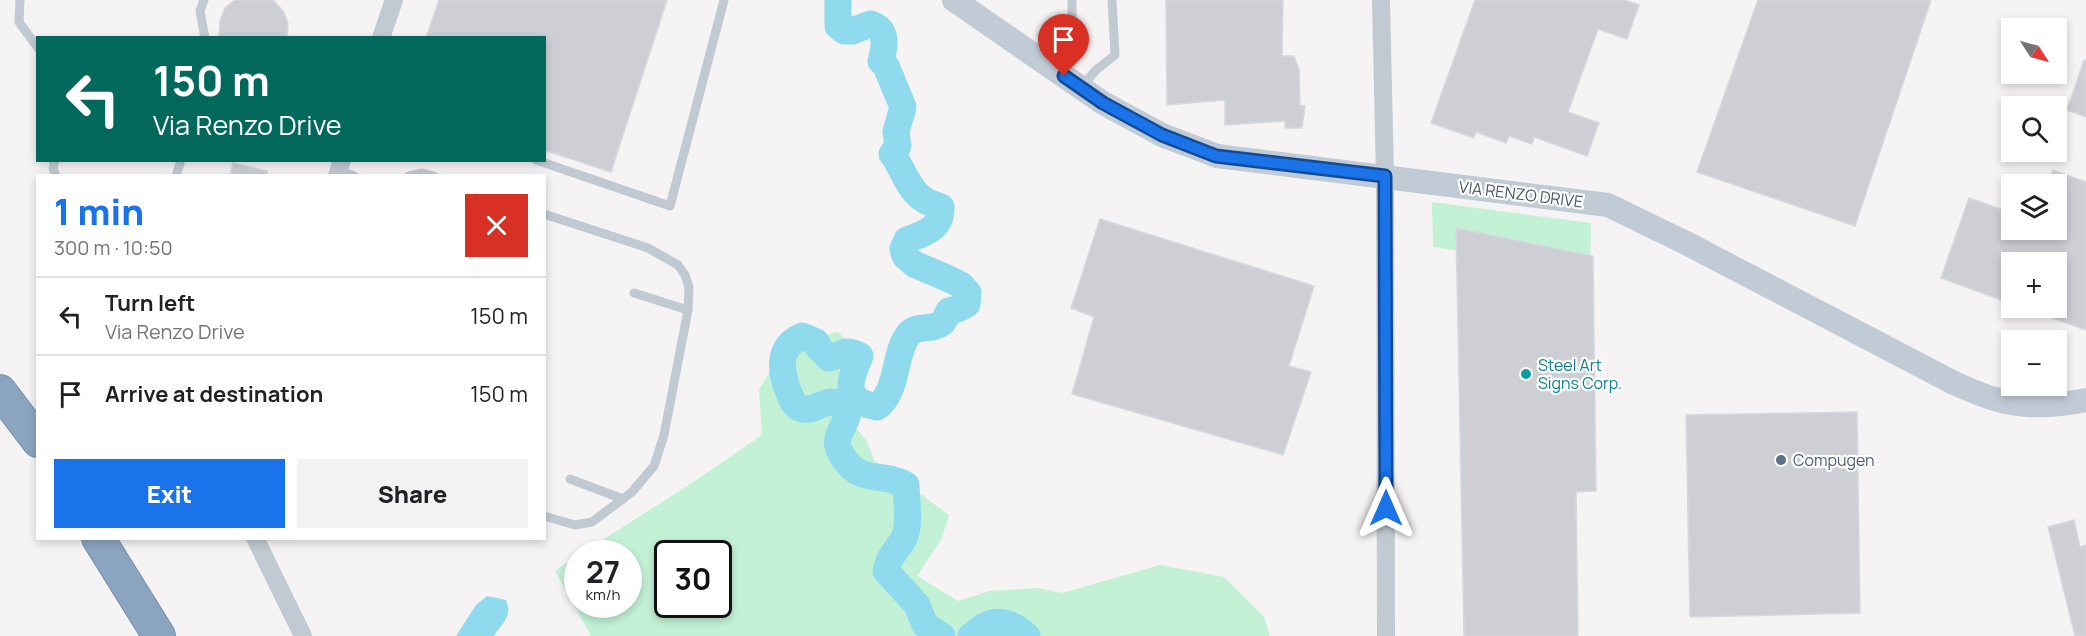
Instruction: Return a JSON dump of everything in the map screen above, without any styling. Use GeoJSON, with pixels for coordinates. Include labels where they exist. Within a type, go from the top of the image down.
{"type":"FeatureCollection","features":[{"type":"Feature","properties":{"kind":"highway"},"geometry":{"type":"LineString","coordinates":[[0,391],[36,438]]}},
{"type":"Feature","properties":{"kind":"highway"},"geometry":{"type":"LineString","coordinates":[[99,540],[159,636]]}},
{"type":"Feature","properties":{"kind":"street"},"geometry":{"type":"LineString","coordinates":[[382,36],[394,0]]}},
{"type":"Feature","properties":{"kind":"street","name":"VIA RENZO DRIVE"},"geometry":{"type":"LineString","coordinates":[[954,0],[1103,103],[1162,135],[1216,156],[1608,205],[1688,244],[1954,383],[1999,400],[2025,404],[2064,404],[2086,400]]}},
{"type":"Feature","properties":{"kind":"street"},"geometry":{"type":"LineString","coordinates":[[1381,0],[1385,176],[1386,636]]}},
{"type":"Feature","properties":{"kind":"street"},"geometry":{"type":"LineString","coordinates":[[256,540],[303,636]]}},
{"type":"Feature","properties":{"kind":"lane"},"geometry":{"type":"LineString","coordinates":[[20,0],[19,22],[36,45]]}},
{"type":"Feature","properties":{"kind":"lane"},"geometry":{"type":"LineString","coordinates":[[204,0],[200,11],[205,36]]}},
{"type":"Feature","properties":{"kind":"lane"},"geometry":{"type":"LineString","coordinates":[[542,162],[670,206],[724,0]]}},
{"type":"Feature","properties":{"kind":"lane"},"geometry":{"type":"LineString","coordinates":[[1047,65],[1072,19],[1072,0]]}},
{"type":"Feature","properties":{"kind":"lane"},"geometry":{"type":"LineString","coordinates":[[1081,88],[1096,70],[1115,55],[1112,0]]}},
{"type":"Feature","properties":{"kind":"lane"},"geometry":{"type":"LineString","coordinates":[[546,215],[648,248],[670,259],[685,275],[689,287],[688,310],[664,435],[654,466],[643,481],[592,522],[575,525],[546,517]]}},
{"type":"Feature","properties":{"kind":"lane"},"geometry":{"type":"LineString","coordinates":[[634,294],[688,310]]}},
{"type":"Feature","properties":{"kind":"lane"},"geometry":{"type":"LineString","coordinates":[[570,479],[623,499]]}},
{"type":"Feature","properties":{"kind":"green space"},"geometry":{"type":"Polygon","coordinates":[[[1432,202],[1591,223],[1590,269],[1433,247],[1432,202]]]}},
{"type":"Feature","properties":{"kind":"green space"},"geometry":{"type":"Polygon","coordinates":[[[838,332],[861,353],[861,370],[845,395],[845,415],[866,440],[875,461],[949,515],[942,538],[917,576],[958,601],[990,591],[1038,588],[1062,593],[1160,565],[1224,577],[1264,617],[1270,636],[591,636],[581,618],[642,618],[642,540],[602,540],[762,435],[759,390],[784,346],[838,332]]]}},
{"type":"Feature","properties":{"kind":"green space"},"geometry":{"type":"Polygon","coordinates":[[[564,565],[564,587],[555,571],[564,565]]]}},
{"type":"Feature","properties":{"kind":"water"},"geometry":{"type":"Polygon","coordinates":[[[487,596],[506,600],[508,606],[508,615],[494,636],[456,636],[476,605],[487,596]]]}},
{"type":"Feature","properties":{"kind":"building"},"geometry":{"type":"Polygon","coordinates":[[[235,0],[273,0],[283,11],[288,23],[287,36],[219,36],[220,21],[225,8],[235,0]]]}},
{"type":"Feature","properties":{"kind":"building"},"geometry":{"type":"Polygon","coordinates":[[[439,0],[667,0],[611,172],[546,151],[546,36],[427,36],[439,0]]]}},
{"type":"Feature","properties":{"kind":"building"},"geometry":{"type":"Polygon","coordinates":[[[1166,0],[1283,0],[1282,56],[1294,56],[1299,69],[1300,105],[1305,106],[1302,128],[1285,128],[1285,121],[1225,125],[1225,100],[1167,105],[1166,0]]]}},
{"type":"Feature","properties":{"kind":"building"},"geometry":{"type":"Polygon","coordinates":[[[1475,0],[1625,0],[1639,5],[1627,39],[1598,29],[1568,112],[1599,123],[1587,156],[1534,137],[1532,144],[1509,136],[1506,143],[1476,132],[1474,138],[1431,123],[1475,0]]]}},
{"type":"Feature","properties":{"kind":"building"},"geometry":{"type":"Polygon","coordinates":[[[1758,0],[1931,0],[1855,226],[1697,172],[1758,0]]]}},
{"type":"Feature","properties":{"kind":"building"},"geometry":{"type":"Polygon","coordinates":[[[2084,60],[2086,60],[2086,117],[2067,110],[2084,60]]]}},
{"type":"Feature","properties":{"kind":"building"},"geometry":{"type":"Polygon","coordinates":[[[233,163],[267,171],[267,174],[230,174],[233,163]]]}},
{"type":"Feature","properties":{"kind":"building"},"geometry":{"type":"Polygon","coordinates":[[[2053,170],[2064,174],[2051,174],[2053,170]]]}},
{"type":"Feature","properties":{"kind":"building"},"geometry":{"type":"Polygon","coordinates":[[[2067,175],[2086,182],[2086,330],[2052,318],[2067,318],[2067,252],[2001,252],[2001,300],[1941,278],[1969,198],[2001,209],[2001,240],[2067,240],[2067,175]]]}},
{"type":"Feature","properties":{"kind":"building"},"geometry":{"type":"Polygon","coordinates":[[[1100,219],[1314,286],[1289,366],[1311,372],[1283,455],[1072,394],[1094,317],[1071,308],[1100,219]]]}},
{"type":"Feature","properties":{"kind":"building","name":"Steel Art Signs Corp."},"geometry":{"type":"Polygon","coordinates":[[[1456,228],[1593,256],[1596,491],[1576,492],[1578,636],[1464,636],[1456,228]]]}},
{"type":"Feature","properties":{"kind":"building"},"geometry":{"type":"Polygon","coordinates":[[[1857,412],[1860,613],[1690,617],[1686,415],[1857,412]]]}},
{"type":"Feature","properties":{"kind":"building"},"geometry":{"type":"Polygon","coordinates":[[[2074,520],[2080,547],[2086,545],[2086,636],[2075,636],[2048,527],[2074,520]]]}},
{"type":"Feature","properties":{"kind":"waterway"},"geometry":{"type":"LineString","coordinates":[[838,0],[838,26],[844,31],[852,31],[871,24],[883,34],[881,61],[886,66],[903,107],[896,132],[898,146],[892,154],[918,195],[927,202],[941,207],[935,226],[907,240],[903,249],[905,256],[914,264],[961,285],[968,293],[967,304],[949,311],[943,322],[938,325],[915,330],[908,335],[903,343],[889,392],[877,407],[866,404],[853,395],[851,382],[860,356],[848,352],[829,358],[816,342],[802,336],[788,346],[783,360],[784,376],[792,400],[800,408],[811,409],[833,402],[849,408],[838,444],[850,466],[865,475],[898,481],[906,485],[908,519],[906,532],[889,561],[886,571],[917,605],[925,625],[942,636]]}},
{"type":"Feature","properties":{"kind":"waterway"},"geometry":{"type":"LineString","coordinates":[[971,636],[985,626],[998,622],[1013,626],[1027,636]]}},
{"type":"Feature","properties":{"kind":"place","name":"Steel Art Signs Corp."},"geometry":{"type":"Point","coordinates":[1526,374]}},
{"type":"Feature","properties":{"kind":"place","name":"Compugen"},"geometry":{"type":"Point","coordinates":[1781,460]}},
{"type":"Feature","properties":{"kind":"route"},"geometry":{"type":"LineString","coordinates":[[1064,76],[1103,103],[1162,135],[1216,156],[1385,176],[1386,508]]}}]}
